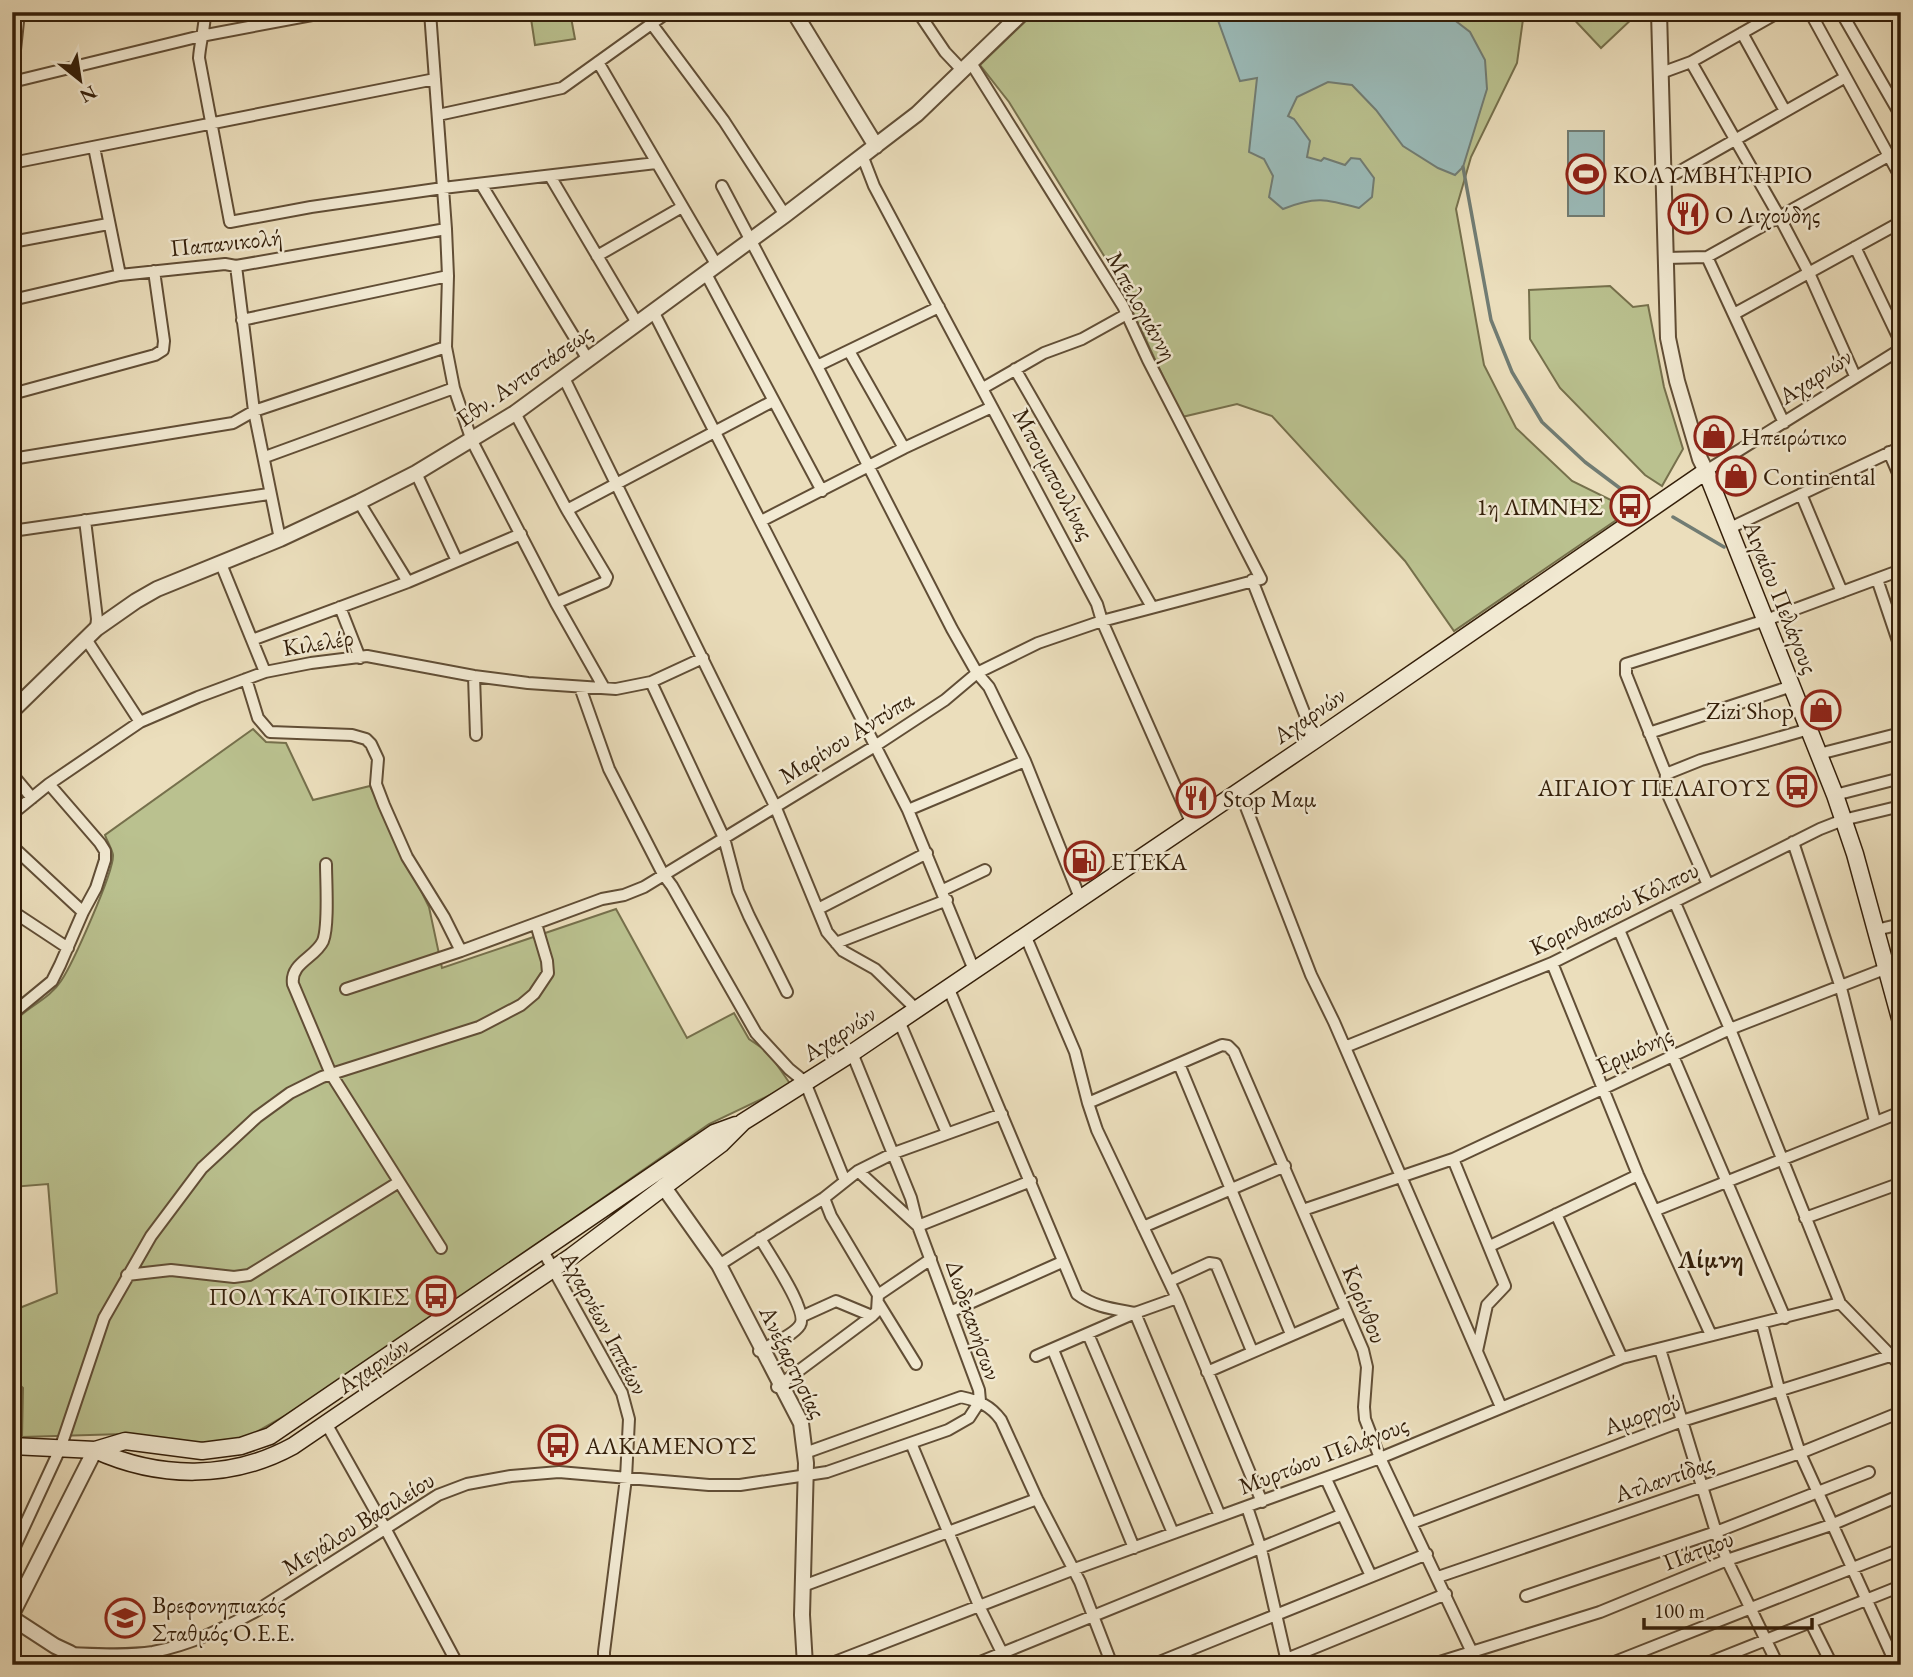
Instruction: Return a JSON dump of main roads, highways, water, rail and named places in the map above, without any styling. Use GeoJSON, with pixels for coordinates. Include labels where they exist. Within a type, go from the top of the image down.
{"type":"FeatureCollection","features":[{"type":"Feature","properties":{"kind":"main road","name":"Αιγαίου Πελάγους"},"geometry":{"type":"LineString","coordinates":[[1706,471],[1835,794],[1901,1021]]}},
{"type":"Feature","properties":{"kind":"main road","name":"Αχαρνών"},"geometry":{"type":"LineString","coordinates":[[12,1446],[96,1450],[125,1441],[202,1451],[221,1450],[270,1436],[714,1133],[743,1122],[852,1053],[1706,471]]}},
{"type":"Feature","properties":{"kind":"main road","name":"Αχαρνών"},"geometry":{"type":"LineString","coordinates":[[96,1450],[122,1462],[172,1471],[214,1472],[236,1469],[277,1455],[327,1425],[554,1269],[721,1144],[743,1122]]}},
{"type":"Feature","properties":{"kind":"water"},"geometry":{"type":"Polygon","coordinates":[[[1215,12],[1444,12],[1470,32],[1485,60],[1487,89],[1463,167],[1455,175],[1438,168],[1403,146],[1376,110],[1352,85],[1328,82],[1297,97],[1288,116],[1294,119],[1310,141],[1307,157],[1321,161],[1324,158],[1345,165],[1351,158],[1360,159],[1374,178],[1372,197],[1359,208],[1321,200],[1283,209],[1269,197],[1273,176],[1264,159],[1249,152],[1257,78],[1240,81],[1215,12]]]}},
{"type":"Feature","properties":{"kind":"water","name":"ΚΟΛΥΜΒΗΤΗΡΙΟ"},"geometry":{"type":"Polygon","coordinates":[[[1568,131],[1604,131],[1604,216],[1568,216],[1568,131]]]}},
{"type":"Feature","properties":{"kind":"waterway"},"geometry":{"type":"LineString","coordinates":[[1463,167],[1491,320],[1512,372],[1542,422],[1585,462],[1629,495]]}},
{"type":"Feature","properties":{"kind":"waterway"},"geometry":{"type":"LineString","coordinates":[[1673,517],[1724,547]]}},
{"type":"Feature","properties":{"kind":"place","name":"ΚΟΛΥΜΒΗΤΗΡΙΟ"},"geometry":{"type":"Point","coordinates":[1586,174]}},
{"type":"Feature","properties":{"kind":"place","name":"Ο Λιχούδης"},"geometry":{"type":"Point","coordinates":[1688,214]}},
{"type":"Feature","properties":{"kind":"place","name":"Ηπειρώτικο"},"geometry":{"type":"Point","coordinates":[1714,436]}},
{"type":"Feature","properties":{"kind":"place","name":"Continental"},"geometry":{"type":"Point","coordinates":[1736,476]}},
{"type":"Feature","properties":{"kind":"place","name":"1η ΛΙΜΝΗΣ"},"geometry":{"type":"Point","coordinates":[1630,506]}},
{"type":"Feature","properties":{"kind":"place","name":"Zizi Shop"},"geometry":{"type":"Point","coordinates":[1821,710]}},
{"type":"Feature","properties":{"kind":"place","name":"ΑΙΓΑΙΟΥ ΠΕΛΑΓΟΥΣ"},"geometry":{"type":"Point","coordinates":[1797,787]}},
{"type":"Feature","properties":{"kind":"place","name":"Stop Μαμ"},"geometry":{"type":"Point","coordinates":[1196,798]}},
{"type":"Feature","properties":{"kind":"place","name":"ΕΤΕΚΑ"},"geometry":{"type":"Point","coordinates":[1084,861]}},
{"type":"Feature","properties":{"kind":"place","name":"ΠΟΛΥΚΑΤΟΙΚΙΕΣ"},"geometry":{"type":"Point","coordinates":[436,1296]}},
{"type":"Feature","properties":{"kind":"place","name":"ΑΛΚΑΜΕΝΟΥΣ"},"geometry":{"type":"Point","coordinates":[558,1445]}},
{"type":"Feature","properties":{"kind":"place","name":"Βρεφονηπιακός Σταθμός Ο.Ε.Ε."},"geometry":{"type":"Point","coordinates":[125,1618]}},
{"type":"Feature","properties":{"kind":"district","name":"Λίμνη"},"geometry":{"type":"Point","coordinates":[1711,1259]}}]}
